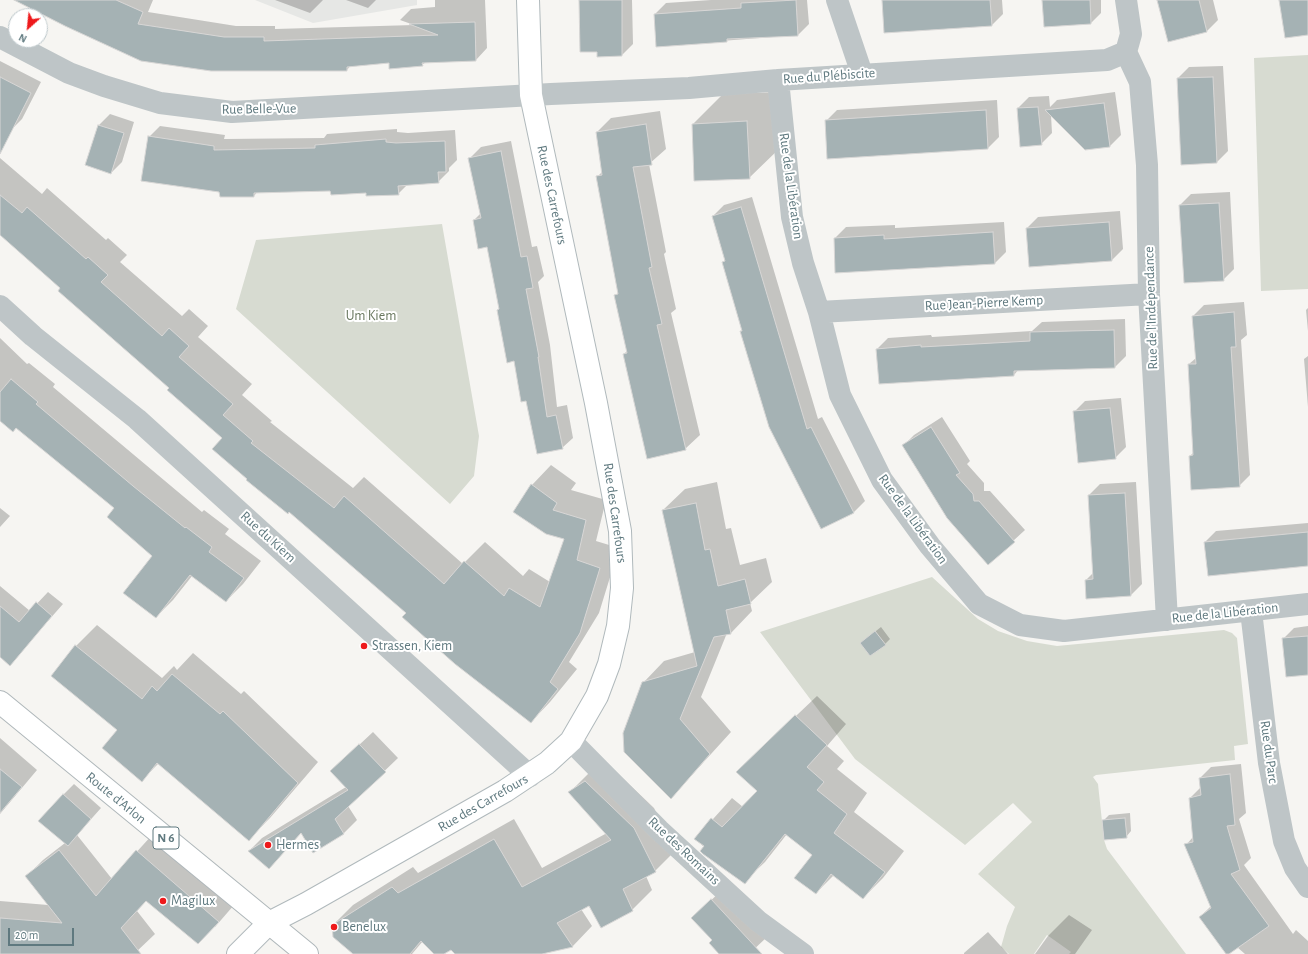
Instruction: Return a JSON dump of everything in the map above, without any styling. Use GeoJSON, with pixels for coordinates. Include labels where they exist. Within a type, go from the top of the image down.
{"type":"FeatureCollection","features":[{"type":"Feature","properties":{"kind":"main road","name":"Rue des Carrefours"},"geometry":{"type":"LineString","coordinates":[[238,954],[269,923],[306,904],[530,776],[559,754],[571,741],[597,696],[609,664],[620,608],[622,549],[618,516],[596,403],[531,95],[528,0]]}},
{"type":"Feature","properties":{"kind":"main road","name":"Route d'Arlon"},"geometry":{"type":"LineString","coordinates":[[0,702],[307,954]]}},
{"type":"Feature","properties":{"kind":"street"},"geometry":{"type":"LineString","coordinates":[[837,0],[862,74]]}},
{"type":"Feature","properties":{"kind":"street"},"geometry":{"type":"LineString","coordinates":[[1126,0],[1131,34],[1126,52]]}},
{"type":"Feature","properties":{"kind":"street","name":"Rue Belle-Vue"},"geometry":{"type":"LineString","coordinates":[[0,37],[69,73],[104,86],[160,103],[232,112],[531,95]]}},
{"type":"Feature","properties":{"kind":"street","name":"Rue du Plébiscite"},"geometry":{"type":"LineString","coordinates":[[531,95],[689,88],[862,74],[1107,60],[1126,52]]}},
{"type":"Feature","properties":{"kind":"street","name":"Rue de l'Indépendance"},"geometry":{"type":"LineString","coordinates":[[1126,52],[1140,82],[1147,165],[1149,294],[1167,620]]}},
{"type":"Feature","properties":{"kind":"street","name":"Rue de la Libération"},"geometry":{"type":"LineString","coordinates":[[778,80],[792,217],[803,263],[818,312],[840,395],[882,480],[930,546],[979,604],[1020,625],[1064,631],[1308,604]]}},
{"type":"Feature","properties":{"kind":"street","name":"Rue Jean-Pierre Kemp"},"geometry":{"type":"LineString","coordinates":[[818,312],[1149,294]]}},
{"type":"Feature","properties":{"kind":"street","name":"Rue du Kiem"},"geometry":{"type":"LineString","coordinates":[[0,306],[32,336],[137,419],[530,776]]}},
{"type":"Feature","properties":{"kind":"street","name":"Rue du Parc"},"geometry":{"type":"LineString","coordinates":[[1251,611],[1269,763],[1284,841],[1295,868],[1308,887]]}},
{"type":"Feature","properties":{"kind":"street","name":"Rue des Romains"},"geometry":{"type":"LineString","coordinates":[[571,741],[659,830],[758,921],[803,954]]}},
{"type":"Feature","properties":{"kind":"shaded area"},"geometry":{"type":"Polygon","coordinates":[[[255,0],[417,0],[417,5],[313,23],[255,0]]]}},
{"type":"Feature","properties":{"kind":"green space"},"geometry":{"type":"Polygon","coordinates":[[[1308,55],[1308,289],[1261,291],[1254,58],[1308,55]]]}},
{"type":"Feature","properties":{"kind":"green space","name":"Um Kiem"},"geometry":{"type":"Polygon","coordinates":[[[442,224],[479,436],[474,476],[450,504],[236,309],[256,240],[442,224]]]}},
{"type":"Feature","properties":{"kind":"green space"},"geometry":{"type":"Polygon","coordinates":[[[932,577],[978,619],[998,631],[1027,641],[1057,646],[1224,630],[1232,633],[1237,638],[1248,744],[1234,746],[1235,760],[1096,775],[1093,777],[1098,784],[1104,840],[1107,849],[1186,954],[1069,954],[1071,952],[1047,935],[1034,954],[1009,954],[1001,947],[1007,926],[1015,907],[978,874],[1032,822],[1013,803],[965,845],[855,759],[760,632],[932,577]]]}},
{"type":"Feature","properties":{"kind":"building"},"geometry":{"type":"Polygon","coordinates":[[[14,0],[116,0],[143,12],[138,24],[224,37],[264,37],[264,41],[438,35],[409,24],[475,22],[476,61],[422,63],[423,66],[389,69],[389,63],[347,67],[347,71],[211,71],[141,61],[48,17],[48,8],[30,8],[14,0]]]}},
{"type":"Feature","properties":{"kind":"building"},"geometry":{"type":"Polygon","coordinates":[[[579,0],[622,0],[622,56],[597,57],[597,52],[580,52],[579,0]]]}},
{"type":"Feature","properties":{"kind":"building"},"geometry":{"type":"Polygon","coordinates":[[[796,0],[798,36],[727,39],[727,42],[656,47],[654,14],[741,8],[741,3],[796,0]]]}},
{"type":"Feature","properties":{"kind":"building"},"geometry":{"type":"Polygon","coordinates":[[[882,0],[990,0],[992,26],[884,33],[882,0]]]}},
{"type":"Feature","properties":{"kind":"building"},"geometry":{"type":"Polygon","coordinates":[[[1042,0],[1090,0],[1091,24],[1044,27],[1042,0]]]}},
{"type":"Feature","properties":{"kind":"building"},"geometry":{"type":"Polygon","coordinates":[[[1157,0],[1199,0],[1207,32],[1168,42],[1157,0]]]}},
{"type":"Feature","properties":{"kind":"building"},"geometry":{"type":"Polygon","coordinates":[[[1279,0],[1308,0],[1308,35],[1285,38],[1279,0]]]}},
{"type":"Feature","properties":{"kind":"building"},"geometry":{"type":"Polygon","coordinates":[[[0,77],[31,93],[0,154],[0,77]]]}},
{"type":"Feature","properties":{"kind":"building"},"geometry":{"type":"Polygon","coordinates":[[[1213,77],[1217,163],[1181,165],[1177,78],[1213,77]]]}},
{"type":"Feature","properties":{"kind":"building"},"geometry":{"type":"Polygon","coordinates":[[[1104,103],[1110,147],[1085,150],[1045,110],[1104,103]]]}},
{"type":"Feature","properties":{"kind":"building"},"geometry":{"type":"Polygon","coordinates":[[[1038,107],[1042,145],[1020,147],[1017,108],[1038,107]]]}},
{"type":"Feature","properties":{"kind":"building"},"geometry":{"type":"Polygon","coordinates":[[[986,110],[988,149],[827,159],[825,120],[986,110]]]}},
{"type":"Feature","properties":{"kind":"building"},"geometry":{"type":"Polygon","coordinates":[[[747,121],[750,179],[694,181],[692,124],[747,121]]]}},
{"type":"Feature","properties":{"kind":"building"},"geometry":{"type":"Polygon","coordinates":[[[646,124],[652,165],[633,167],[652,267],[649,268],[662,324],[657,325],[686,450],[647,459],[623,354],[627,353],[614,295],[618,294],[596,176],[602,175],[596,132],[646,124]]]}},
{"type":"Feature","properties":{"kind":"building"},"geometry":{"type":"Polygon","coordinates":[[[98,125],[124,133],[111,174],[85,165],[98,125]]]}},
{"type":"Feature","properties":{"kind":"building"},"geometry":{"type":"Polygon","coordinates":[[[148,136],[214,146],[214,150],[315,148],[315,145],[386,139],[386,142],[396,143],[445,141],[446,172],[438,172],[439,183],[398,186],[399,195],[366,196],[366,193],[331,195],[330,191],[254,193],[254,197],[220,197],[219,192],[141,181],[148,136]]]}},
{"type":"Feature","properties":{"kind":"building"},"geometry":{"type":"Polygon","coordinates":[[[501,151],[521,257],[527,256],[533,288],[526,289],[539,357],[547,417],[556,415],[563,449],[537,454],[526,401],[521,402],[514,361],[507,363],[497,310],[499,309],[487,247],[478,249],[473,220],[481,218],[468,158],[501,151]]]}},
{"type":"Feature","properties":{"kind":"building"},"geometry":{"type":"Polygon","coordinates":[[[0,195],[22,213],[27,207],[86,259],[88,257],[108,275],[101,282],[162,336],[169,328],[189,346],[179,357],[233,404],[223,415],[253,441],[251,443],[334,508],[344,496],[444,584],[464,561],[504,596],[509,588],[540,607],[564,539],[546,534],[513,512],[531,484],[557,503],[553,510],[586,520],[577,560],[600,568],[580,633],[550,682],[558,689],[531,723],[455,664],[402,617],[406,613],[289,512],[288,514],[246,480],[247,479],[212,449],[222,438],[167,390],[169,388],[58,291],[60,288],[0,235],[0,195]]]}},
{"type":"Feature","properties":{"kind":"building"},"geometry":{"type":"Polygon","coordinates":[[[1219,203],[1224,281],[1184,283],[1179,205],[1219,203]]]}},
{"type":"Feature","properties":{"kind":"building"},"geometry":{"type":"Polygon","coordinates":[[[741,207],[807,429],[811,427],[854,513],[821,529],[769,427],[740,331],[742,331],[722,262],[725,261],[712,216],[741,207]]]}},
{"type":"Feature","properties":{"kind":"building"},"geometry":{"type":"Polygon","coordinates":[[[1109,222],[1112,261],[1029,267],[1026,228],[1109,222]]]}},
{"type":"Feature","properties":{"kind":"building"},"geometry":{"type":"Polygon","coordinates":[[[993,232],[995,264],[835,273],[834,238],[884,235],[884,239],[993,232]]]}},
{"type":"Feature","properties":{"kind":"building"},"geometry":{"type":"Polygon","coordinates":[[[1234,312],[1236,347],[1231,347],[1240,487],[1191,490],[1189,456],[1193,455],[1188,364],[1196,364],[1192,316],[1234,312]]]}},
{"type":"Feature","properties":{"kind":"building"},"geometry":{"type":"Polygon","coordinates":[[[1114,330],[1115,368],[1014,371],[1014,376],[879,384],[876,349],[921,345],[921,347],[1030,341],[1030,332],[1114,330]]]}},
{"type":"Feature","properties":{"kind":"building"},"geometry":{"type":"Polygon","coordinates":[[[11,379],[38,402],[36,404],[133,486],[185,528],[186,527],[212,547],[209,552],[244,578],[226,602],[190,575],[156,618],[123,593],[152,556],[107,517],[114,508],[16,428],[13,432],[0,421],[0,392],[11,379]]]}},
{"type":"Feature","properties":{"kind":"building"},"geometry":{"type":"Polygon","coordinates":[[[1110,408],[1116,459],[1078,463],[1073,411],[1110,408]]]}},
{"type":"Feature","properties":{"kind":"building"},"geometry":{"type":"Polygon","coordinates":[[[931,427],[960,473],[956,475],[973,494],[974,501],[979,501],[1015,542],[988,565],[947,518],[902,445],[931,427]]]}},
{"type":"Feature","properties":{"kind":"building"},"geometry":{"type":"Polygon","coordinates":[[[1125,493],[1131,596],[1086,599],[1085,580],[1093,579],[1088,495],[1125,493]]]}},
{"type":"Feature","properties":{"kind":"building"},"geometry":{"type":"Polygon","coordinates":[[[696,503],[705,550],[710,549],[718,586],[745,579],[751,604],[726,610],[731,634],[714,637],[680,719],[710,754],[671,799],[624,752],[623,733],[642,682],[697,666],[662,510],[696,503]]]}},
{"type":"Feature","properties":{"kind":"building"},"geometry":{"type":"Polygon","coordinates":[[[1308,532],[1308,566],[1208,576],[1204,542],[1308,532]]]}},
{"type":"Feature","properties":{"kind":"building"},"geometry":{"type":"Polygon","coordinates":[[[36,602],[52,616],[10,666],[0,657],[0,606],[19,622],[36,602]]]}},
{"type":"Feature","properties":{"kind":"building"},"geometry":{"type":"Polygon","coordinates":[[[875,631],[886,645],[870,656],[860,643],[875,631]]]}},
{"type":"Feature","properties":{"kind":"building"},"geometry":{"type":"Polygon","coordinates":[[[1308,636],[1308,675],[1286,677],[1282,638],[1308,636]]]}},
{"type":"Feature","properties":{"kind":"building"},"geometry":{"type":"Polygon","coordinates":[[[75,645],[142,699],[152,686],[157,691],[172,674],[220,714],[223,711],[298,783],[249,841],[157,763],[142,782],[102,748],[117,730],[51,676],[75,645]]]}},
{"type":"Feature","properties":{"kind":"building"},"geometry":{"type":"Polygon","coordinates":[[[795,715],[827,745],[807,767],[824,782],[817,790],[847,814],[834,833],[885,872],[863,899],[831,874],[816,894],[794,878],[812,855],[785,834],[745,884],[703,854],[700,851],[704,846],[694,839],[711,818],[722,827],[757,791],[736,772],[795,715]]]}},
{"type":"Feature","properties":{"kind":"building"},"geometry":{"type":"Polygon","coordinates":[[[359,744],[386,772],[335,819],[344,834],[313,853],[301,833],[269,869],[248,851],[348,790],[330,771],[359,744]]]}},
{"type":"Feature","properties":{"kind":"building"},"geometry":{"type":"Polygon","coordinates":[[[0,769],[22,787],[0,813],[0,769]]]}},
{"type":"Feature","properties":{"kind":"building"},"geometry":{"type":"Polygon","coordinates":[[[1230,774],[1235,825],[1227,826],[1240,870],[1231,874],[1269,926],[1229,954],[1226,954],[1199,917],[1211,908],[1184,844],[1193,842],[1189,798],[1201,795],[1199,778],[1230,774]]]}},
{"type":"Feature","properties":{"kind":"building"},"geometry":{"type":"Polygon","coordinates":[[[585,781],[634,828],[656,872],[623,889],[633,911],[601,928],[589,906],[557,923],[573,947],[542,954],[455,954],[451,950],[444,954],[434,954],[421,941],[410,954],[353,954],[333,937],[332,925],[392,887],[398,893],[494,839],[522,887],[611,840],[568,792],[585,781]]]}},
{"type":"Feature","properties":{"kind":"building"},"geometry":{"type":"Polygon","coordinates":[[[63,794],[91,819],[68,846],[38,821],[63,794]]]}},
{"type":"Feature","properties":{"kind":"building"},"geometry":{"type":"Polygon","coordinates":[[[1125,818],[1127,838],[1104,840],[1102,820],[1125,818]]]}},
{"type":"Feature","properties":{"kind":"building"},"geometry":{"type":"Polygon","coordinates":[[[59,850],[96,896],[136,850],[219,922],[198,944],[146,901],[121,928],[141,954],[0,954],[0,918],[62,923],[25,876],[59,850]]]}},
{"type":"Feature","properties":{"kind":"building"},"geometry":{"type":"Polygon","coordinates":[[[711,899],[762,954],[719,954],[709,943],[712,940],[691,918],[711,899]]]}},
{"type":"Feature","properties":{"kind":"place","name":"Strassen, Kiem"},"geometry":{"type":"Point","coordinates":[364,646]}},
{"type":"Feature","properties":{"kind":"place","name":"Hermes"},"geometry":{"type":"Point","coordinates":[268,845]}},
{"type":"Feature","properties":{"kind":"place","name":"Magilux"},"geometry":{"type":"Point","coordinates":[163,901]}},
{"type":"Feature","properties":{"kind":"place","name":"Benelux"},"geometry":{"type":"Point","coordinates":[334,927]}}]}
